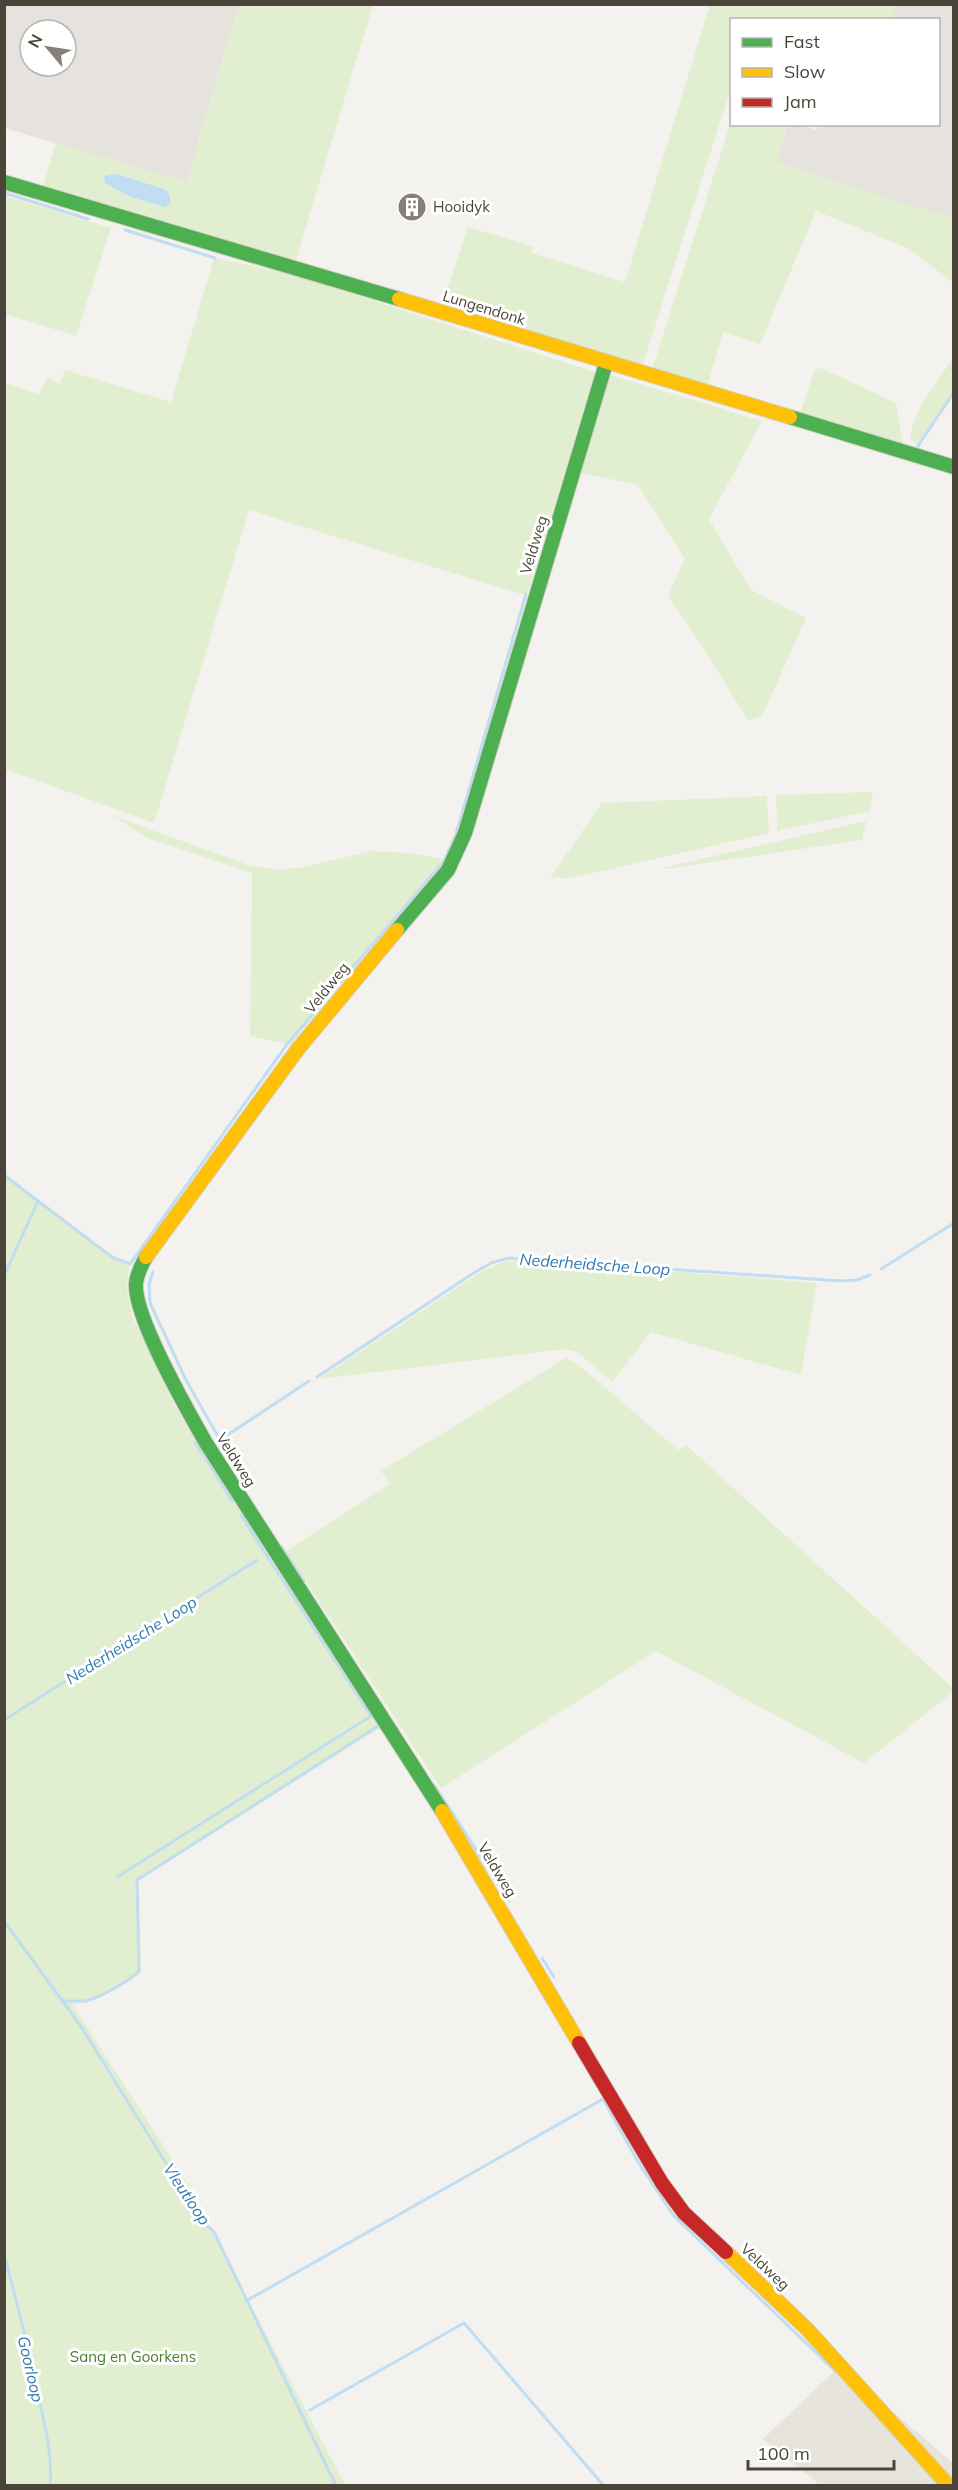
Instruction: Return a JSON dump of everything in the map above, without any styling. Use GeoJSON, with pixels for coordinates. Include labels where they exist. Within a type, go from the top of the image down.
{"type":"FeatureCollection","features":[{"type":"Feature","properties":{"kind":"street","name":"Lungendonk"},"geometry":{"type":"LineString","coordinates":[[4,182],[954,467]]}},
{"type":"Feature","properties":{"kind":"street","name":"Veldweg"},"geometry":{"type":"LineString","coordinates":[[606,363],[465,833],[448,870],[298,1049],[143,1262],[136,1282],[138,1304],[175,1387],[206,1443],[425,1782],[662,2183],[684,2213],[807,2328],[949,2486]]}},
{"type":"Feature","properties":{"kind":"shaded area"},"geometry":{"type":"Polygon","coordinates":[[[4,5],[239,5],[186,182],[5,128],[4,5]]]}},
{"type":"Feature","properties":{"kind":"shaded area"},"geometry":{"type":"Polygon","coordinates":[[[897,5],[953,5],[953,219],[777,163],[787,126],[806,126],[816,130],[818,126],[940,126],[940,18],[889,18],[897,5]]]}},
{"type":"Feature","properties":{"kind":"shaded area"},"geometry":{"type":"Polygon","coordinates":[[[840,2366],[953,2463],[953,2485],[820,2485],[763,2439],[840,2366]]]}},
{"type":"Feature","properties":{"kind":"green space"},"geometry":{"type":"Polygon","coordinates":[[[239,5],[373,5],[295,263],[43,186],[56,143],[186,182],[239,5]],[[117,174],[104,176],[105,183],[144,200],[172,198],[164,189],[117,174]]]}},
{"type":"Feature","properties":{"kind":"green space"},"geometry":{"type":"Polygon","coordinates":[[[710,5],[897,5],[889,18],[730,18],[730,91],[641,370],[441,308],[468,227],[533,246],[532,253],[625,282],[710,5]]]}},
{"type":"Feature","properties":{"kind":"green space"},"geometry":{"type":"Polygon","coordinates":[[[730,124],[730,126],[787,126],[777,163],[953,219],[953,283],[910,249],[816,211],[760,344],[723,332],[706,390],[651,373],[730,124]]]}},
{"type":"Feature","properties":{"kind":"green space"},"geometry":{"type":"Polygon","coordinates":[[[4,196],[111,228],[76,336],[5,314],[4,196]]]}},
{"type":"Feature","properties":{"kind":"green space"},"geometry":{"type":"Polygon","coordinates":[[[214,258],[290,274],[595,372],[527,596],[249,510],[154,823],[5,769],[5,383],[39,394],[47,378],[60,383],[65,370],[171,402],[214,258]]]}},
{"type":"Feature","properties":{"kind":"green space"},"geometry":{"type":"Polygon","coordinates":[[[953,358],[953,396],[918,447],[910,438],[916,416],[953,358]]]}},
{"type":"Feature","properties":{"kind":"green space"},"geometry":{"type":"Polygon","coordinates":[[[821,368],[896,403],[903,447],[799,418],[813,374],[816,369],[821,368]]]}},
{"type":"Feature","properties":{"kind":"green space"},"geometry":{"type":"Polygon","coordinates":[[[610,375],[762,421],[709,519],[751,590],[806,618],[762,716],[748,720],[668,596],[685,559],[640,488],[634,484],[580,473],[610,375]]]}},
{"type":"Feature","properties":{"kind":"green space"},"geometry":{"type":"Polygon","coordinates":[[[873,793],[870,811],[777,831],[776,795],[873,793]]]}},
{"type":"Feature","properties":{"kind":"green space"},"geometry":{"type":"Polygon","coordinates":[[[767,796],[769,833],[593,873],[566,878],[550,878],[602,803],[767,796]]]}},
{"type":"Feature","properties":{"kind":"green space"},"geometry":{"type":"Polygon","coordinates":[[[113,816],[251,866],[278,870],[304,867],[371,851],[410,853],[443,859],[291,1045],[250,1036],[252,873],[147,838],[113,816]]]}},
{"type":"Feature","properties":{"kind":"green space"},"geometry":{"type":"Polygon","coordinates":[[[866,821],[862,840],[662,868],[866,821]]]}},
{"type":"Feature","properties":{"kind":"green space","name":"Sang en Goorkens"},"geometry":{"type":"Polygon","coordinates":[[[4,1174],[61,1220],[129,1266],[127,1289],[132,1316],[175,1406],[268,1555],[371,1710],[380,1728],[139,1880],[141,1972],[98,1996],[73,2005],[186,2181],[345,2485],[5,2485],[4,1174]]]}},
{"type":"Feature","properties":{"kind":"green space"},"geometry":{"type":"Polygon","coordinates":[[[533,1260],[817,1283],[801,1375],[651,1332],[612,1382],[577,1352],[566,1349],[319,1379],[481,1272],[503,1262],[533,1260]]]}},
{"type":"Feature","properties":{"kind":"green space"},"geometry":{"type":"Polygon","coordinates":[[[566,1358],[580,1366],[678,1450],[686,1445],[953,1688],[953,1692],[864,1763],[656,1651],[441,1788],[286,1551],[390,1484],[381,1471],[566,1358]]]}},
{"type":"Feature","properties":{"kind":"water"},"geometry":{"type":"Polygon","coordinates":[[[117,174],[164,189],[169,194],[171,203],[165,207],[131,197],[105,183],[104,176],[117,174]]]}},
{"type":"Feature","properties":{"kind":"waterway"},"geometry":{"type":"LineString","coordinates":[[4,193],[88,219]]}},
{"type":"Feature","properties":{"kind":"waterway"},"geometry":{"type":"LineString","coordinates":[[125,230],[215,258]]}},
{"type":"Feature","properties":{"kind":"waterway"},"geometry":{"type":"LineString","coordinates":[[923,452],[917,448],[954,392]]}},
{"type":"Feature","properties":{"kind":"waterway"},"geometry":{"type":"LineString","coordinates":[[38,1201],[112,1257],[130,1264],[288,1043],[444,861],[456,834],[526,594]]}},
{"type":"Feature","properties":{"kind":"waterway"},"geometry":{"type":"LineString","coordinates":[[4,1175],[38,1201],[4,1276]]}},
{"type":"Feature","properties":{"kind":"waterway","name":"Nederheidsche Loop"},"geometry":{"type":"LineString","coordinates":[[881,1269],[954,1223]]}},
{"type":"Feature","properties":{"kind":"waterway","name":"Nederheidsche Loop"},"geometry":{"type":"LineString","coordinates":[[317,1377],[472,1274],[491,1263],[509,1258],[841,1281],[857,1280],[870,1275]]}},
{"type":"Feature","properties":{"kind":"waterway"},"geometry":{"type":"LineString","coordinates":[[153,1272],[149,1284],[150,1303],[186,1380],[220,1440]]}},
{"type":"Feature","properties":{"kind":"waterway","name":"Nederheidsche Loop"},"geometry":{"type":"LineString","coordinates":[[220,1440],[309,1381]]}},
{"type":"Feature","properties":{"kind":"waterway"},"geometry":{"type":"LineString","coordinates":[[195,1443],[201,1452]]}},
{"type":"Feature","properties":{"kind":"waterway","name":"Nederheidsche Loop"},"geometry":{"type":"LineString","coordinates":[[202,1452],[232,1501]]}},
{"type":"Feature","properties":{"kind":"waterway","name":"Nederheidsche Loop"},"geometry":{"type":"LineString","coordinates":[[241,1515],[263,1550]]}},
{"type":"Feature","properties":{"kind":"waterway"},"geometry":{"type":"LineString","coordinates":[[281,1546],[304,1581]]}},
{"type":"Feature","properties":{"kind":"waterway"},"geometry":{"type":"LineString","coordinates":[[117,1877],[371,1716],[265,1553]]}},
{"type":"Feature","properties":{"kind":"waterway","name":"Nederheidsche Loop"},"geometry":{"type":"LineString","coordinates":[[4,1720],[257,1560]]}},
{"type":"Feature","properties":{"kind":"waterway"},"geometry":{"type":"LineString","coordinates":[[64,2002],[96,1998],[139,1971],[137,1880],[378,1726]]}},
{"type":"Feature","properties":{"kind":"waterway"},"geometry":{"type":"LineString","coordinates":[[435,1786],[509,1901]]}},
{"type":"Feature","properties":{"kind":"waterway","name":"Vleutloop"},"geometry":{"type":"LineString","coordinates":[[4,1921],[80,2025],[202,2221],[214,2232],[336,2486]]}},
{"type":"Feature","properties":{"kind":"waterway"},"geometry":{"type":"LineString","coordinates":[[542,1958],[554,1977]]}},
{"type":"Feature","properties":{"kind":"waterway"},"geometry":{"type":"LineString","coordinates":[[246,2301],[603,2099],[638,2162],[673,2215],[835,2371]]}},
{"type":"Feature","properties":{"kind":"waterway","name":"Goorloop"},"geometry":{"type":"LineString","coordinates":[[4,2255],[46,2431],[50,2486]]}},
{"type":"Feature","properties":{"kind":"waterway"},"geometry":{"type":"LineString","coordinates":[[310,2410],[464,2323],[604,2486]]}},
{"type":"Feature","properties":{"kind":"traffic: fast"},"geometry":{"type":"LineString","coordinates":[[4,182],[399,299]]}},
{"type":"Feature","properties":{"kind":"traffic: fast"},"geometry":{"type":"LineString","coordinates":[[397,930],[448,870],[465,833],[606,363]]}},
{"type":"Feature","properties":{"kind":"traffic: fast"},"geometry":{"type":"LineString","coordinates":[[790,417],[954,467]]}},
{"type":"Feature","properties":{"kind":"traffic: fast"},"geometry":{"type":"LineString","coordinates":[[146,1257],[136,1283],[137,1298],[152,1340],[175,1387],[206,1443],[442,1811]]}},
{"type":"Feature","properties":{"kind":"traffic: slow"},"geometry":{"type":"LineString","coordinates":[[399,299],[790,417]]}},
{"type":"Feature","properties":{"kind":"traffic: slow"},"geometry":{"type":"LineString","coordinates":[[146,1257],[298,1049],[397,930]]}},
{"type":"Feature","properties":{"kind":"traffic: slow"},"geometry":{"type":"LineString","coordinates":[[442,1811],[579,2043]]}},
{"type":"Feature","properties":{"kind":"traffic: slow"},"geometry":{"type":"LineString","coordinates":[[726,2252],[807,2329],[949,2486]]}},
{"type":"Feature","properties":{"kind":"traffic: jam"},"geometry":{"type":"LineString","coordinates":[[579,2043],[662,2183],[684,2213],[726,2252]]}},
{"type":"Feature","properties":{"kind":"place","name":"Hooidyk"},"geometry":{"type":"Point","coordinates":[412,207]}}]}
